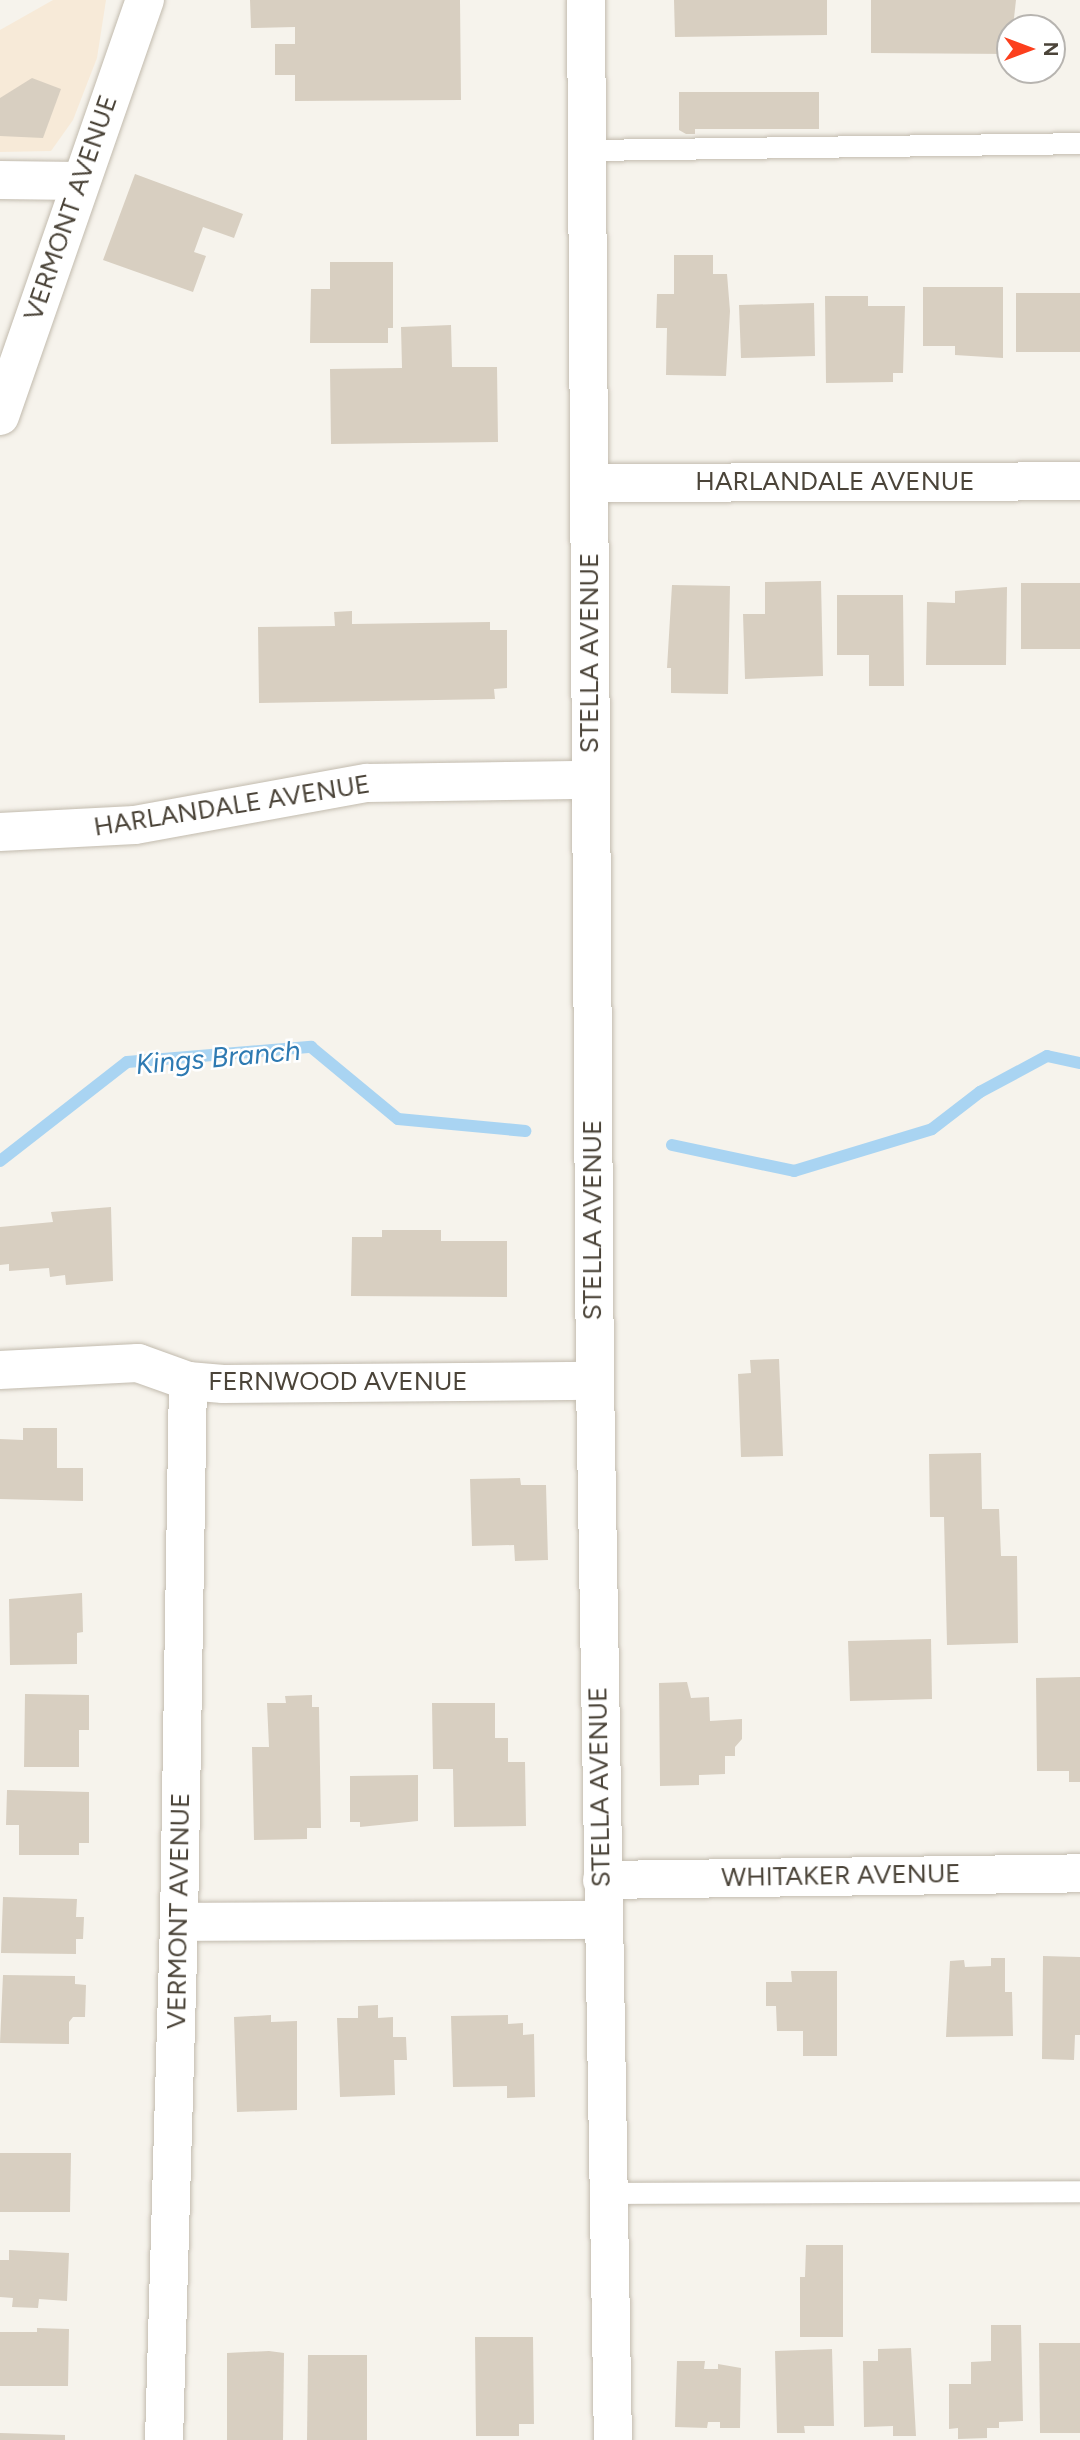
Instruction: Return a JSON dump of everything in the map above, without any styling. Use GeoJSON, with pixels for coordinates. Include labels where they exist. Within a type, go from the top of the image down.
{"type":"FeatureCollection","features":[{"type":"Feature","properties":{"kind":"street","name":"VERMONT AVENUE"},"geometry":{"type":"LineString","coordinates":[[0,416],[79,181],[145,0]]}},
{"type":"Feature","properties":{"kind":"street","name":"STELLA AVENUE"},"geometry":{"type":"LineString","coordinates":[[586,0],[595,1381],[601,1920],[613,2440]]}},
{"type":"Feature","properties":{"kind":"street"},"geometry":{"type":"LineString","coordinates":[[0,180],[79,181]]}},
{"type":"Feature","properties":{"kind":"street","name":"HARLANDALE AVENUE"},"geometry":{"type":"LineString","coordinates":[[589,483],[1080,481]]}},
{"type":"Feature","properties":{"kind":"street","name":"HARLANDALE AVENUE"},"geometry":{"type":"LineString","coordinates":[[0,832],[135,825],[367,783],[591,780]]}},
{"type":"Feature","properties":{"kind":"street","name":"FERNWOOD AVENUE"},"geometry":{"type":"LineString","coordinates":[[0,1370],[138,1363],[188,1381],[595,1381]]}},
{"type":"Feature","properties":{"kind":"street","name":"VERMONT AVENUE"},"geometry":{"type":"LineString","coordinates":[[164,2440],[179,1922],[188,1381]]}},
{"type":"Feature","properties":{"kind":"street","name":"WHITAKER AVENUE"},"geometry":{"type":"LineString","coordinates":[[602,1880],[1080,1873]]}},
{"type":"Feature","properties":{"kind":"street"},"geometry":{"type":"LineString","coordinates":[[179,1922],[601,1920]]}},
{"type":"Feature","properties":{"kind":"lane"},"geometry":{"type":"LineString","coordinates":[[588,150],[1080,143]]}},
{"type":"Feature","properties":{"kind":"lane"},"geometry":{"type":"LineString","coordinates":[[606,2193],[1080,2190]]}},
{"type":"Feature","properties":{"kind":"shaded area"},"geometry":{"type":"Polygon","coordinates":[[[53,0],[106,0],[97,58],[73,120],[51,151],[0,152],[0,30],[53,0]]]}},
{"type":"Feature","properties":{"kind":"building"},"geometry":{"type":"Polygon","coordinates":[[[250,0],[460,0],[461,100],[295,101],[295,75],[275,75],[275,44],[295,44],[295,27],[251,28],[250,0]]]}},
{"type":"Feature","properties":{"kind":"building"},"geometry":{"type":"Polygon","coordinates":[[[674,0],[827,0],[827,35],[675,37],[674,0]]]}},
{"type":"Feature","properties":{"kind":"building"},"geometry":{"type":"Polygon","coordinates":[[[871,0],[1016,0],[1014,14],[996,14],[996,54],[871,53],[871,0]]]}},
{"type":"Feature","properties":{"kind":"building"},"geometry":{"type":"Polygon","coordinates":[[[32,78],[61,89],[43,138],[0,136],[0,98],[32,78]]]}},
{"type":"Feature","properties":{"kind":"building"},"geometry":{"type":"Polygon","coordinates":[[[679,92],[819,92],[819,129],[695,129],[695,134],[686,134],[679,130],[679,92]]]}},
{"type":"Feature","properties":{"kind":"building"},"geometry":{"type":"Polygon","coordinates":[[[135,174],[243,214],[234,238],[203,227],[194,252],[206,256],[193,292],[103,260],[135,174]]]}},
{"type":"Feature","properties":{"kind":"building"},"geometry":{"type":"Polygon","coordinates":[[[674,255],[713,255],[713,274],[727,274],[730,311],[726,376],[666,375],[667,328],[656,328],[657,294],[674,294],[674,255]]]}},
{"type":"Feature","properties":{"kind":"building"},"geometry":{"type":"Polygon","coordinates":[[[330,262],[393,262],[393,328],[388,328],[388,343],[310,343],[311,289],[330,289],[330,262]]]}},
{"type":"Feature","properties":{"kind":"building"},"geometry":{"type":"Polygon","coordinates":[[[923,287],[1003,287],[1003,358],[955,355],[955,346],[923,346],[923,287]]]}},
{"type":"Feature","properties":{"kind":"building"},"geometry":{"type":"Polygon","coordinates":[[[1016,293],[1080,293],[1080,352],[1016,352],[1016,293]]]}},
{"type":"Feature","properties":{"kind":"building"},"geometry":{"type":"Polygon","coordinates":[[[825,296],[868,296],[868,306],[905,306],[903,373],[893,373],[893,382],[826,383],[825,296]]]}},
{"type":"Feature","properties":{"kind":"building"},"geometry":{"type":"Polygon","coordinates":[[[814,303],[815,356],[741,358],[739,305],[814,303]]]}},
{"type":"Feature","properties":{"kind":"building"},"geometry":{"type":"Polygon","coordinates":[[[451,325],[452,367],[497,367],[498,442],[331,444],[330,369],[402,368],[401,327],[451,325]]]}},
{"type":"Feature","properties":{"kind":"building"},"geometry":{"type":"Polygon","coordinates":[[[821,581],[823,676],[745,679],[743,614],[765,614],[765,582],[821,581]]]}},
{"type":"Feature","properties":{"kind":"building"},"geometry":{"type":"Polygon","coordinates":[[[1021,583],[1080,583],[1080,649],[1021,649],[1021,583]]]}},
{"type":"Feature","properties":{"kind":"building"},"geometry":{"type":"Polygon","coordinates":[[[672,585],[730,586],[728,694],[671,693],[671,668],[667,668],[672,585]]]}},
{"type":"Feature","properties":{"kind":"building"},"geometry":{"type":"Polygon","coordinates":[[[1007,587],[1006,665],[926,665],[927,602],[955,603],[955,591],[1007,587]]]}},
{"type":"Feature","properties":{"kind":"building"},"geometry":{"type":"Polygon","coordinates":[[[837,595],[903,595],[904,686],[869,686],[869,655],[837,655],[837,595]]]}},
{"type":"Feature","properties":{"kind":"building"},"geometry":{"type":"Polygon","coordinates":[[[352,611],[352,624],[490,622],[490,630],[507,630],[507,688],[494,689],[495,699],[259,703],[258,627],[335,626],[334,612],[352,611]]]}},
{"type":"Feature","properties":{"kind":"building"},"geometry":{"type":"Polygon","coordinates":[[[111,1207],[113,1281],[66,1285],[65,1275],[50,1277],[49,1268],[9,1271],[9,1264],[0,1265],[0,1227],[53,1222],[51,1212],[111,1207]]]}},
{"type":"Feature","properties":{"kind":"building"},"geometry":{"type":"Polygon","coordinates":[[[382,1230],[441,1230],[441,1241],[507,1241],[507,1297],[351,1296],[352,1237],[382,1237],[382,1230]]]}},
{"type":"Feature","properties":{"kind":"building"},"geometry":{"type":"Polygon","coordinates":[[[779,1359],[783,1456],[741,1457],[738,1374],[751,1373],[750,1360],[779,1359]]]}},
{"type":"Feature","properties":{"kind":"building"},"geometry":{"type":"Polygon","coordinates":[[[23,1428],[57,1428],[57,1468],[83,1468],[83,1501],[0,1499],[0,1439],[23,1440],[23,1428]]]}},
{"type":"Feature","properties":{"kind":"building"},"geometry":{"type":"Polygon","coordinates":[[[981,1453],[982,1509],[999,1509],[1001,1556],[1017,1556],[1018,1643],[947,1645],[944,1517],[930,1517],[929,1454],[981,1453]]]}},
{"type":"Feature","properties":{"kind":"building"},"geometry":{"type":"Polygon","coordinates":[[[520,1478],[521,1485],[546,1485],[548,1560],[515,1561],[514,1545],[472,1546],[470,1479],[520,1478]]]}},
{"type":"Feature","properties":{"kind":"building"},"geometry":{"type":"Polygon","coordinates":[[[82,1593],[83,1632],[77,1633],[77,1664],[10,1665],[9,1599],[82,1593]]]}},
{"type":"Feature","properties":{"kind":"building"},"geometry":{"type":"Polygon","coordinates":[[[931,1639],[932,1699],[850,1701],[848,1641],[931,1639]]]}},
{"type":"Feature","properties":{"kind":"building"},"geometry":{"type":"Polygon","coordinates":[[[1080,1677],[1080,1782],[1069,1782],[1069,1771],[1037,1771],[1036,1678],[1080,1677]]]}},
{"type":"Feature","properties":{"kind":"building"},"geometry":{"type":"Polygon","coordinates":[[[687,1682],[691,1698],[709,1697],[710,1721],[742,1719],[742,1739],[735,1747],[735,1756],[725,1756],[725,1774],[699,1775],[699,1785],[660,1786],[659,1683],[687,1682]]]}},
{"type":"Feature","properties":{"kind":"building"},"geometry":{"type":"Polygon","coordinates":[[[25,1694],[89,1695],[89,1730],[79,1730],[79,1767],[24,1767],[25,1694]]]}},
{"type":"Feature","properties":{"kind":"building"},"geometry":{"type":"Polygon","coordinates":[[[312,1695],[312,1707],[319,1707],[321,1828],[307,1828],[307,1839],[254,1840],[252,1747],[269,1747],[267,1703],[286,1703],[285,1696],[312,1695]]]}},
{"type":"Feature","properties":{"kind":"building"},"geometry":{"type":"Polygon","coordinates":[[[432,1703],[495,1703],[495,1738],[508,1738],[508,1762],[525,1762],[526,1826],[454,1827],[453,1769],[433,1769],[432,1703]]]}},
{"type":"Feature","properties":{"kind":"building"},"geometry":{"type":"Polygon","coordinates":[[[418,1775],[418,1821],[360,1827],[360,1822],[350,1822],[350,1776],[418,1775]]]}},
{"type":"Feature","properties":{"kind":"building"},"geometry":{"type":"Polygon","coordinates":[[[7,1790],[89,1792],[89,1843],[79,1843],[79,1855],[19,1855],[19,1825],[6,1825],[7,1790]]]}},
{"type":"Feature","properties":{"kind":"building"},"geometry":{"type":"Polygon","coordinates":[[[3,1897],[77,1899],[76,1917],[84,1917],[83,1939],[76,1939],[76,1954],[1,1953],[3,1897]]]}},
{"type":"Feature","properties":{"kind":"building"},"geometry":{"type":"Polygon","coordinates":[[[1043,1956],[1080,1957],[1080,2035],[1075,2035],[1074,2060],[1042,2059],[1043,1956]]]}},
{"type":"Feature","properties":{"kind":"building"},"geometry":{"type":"Polygon","coordinates":[[[991,1958],[1005,1958],[1005,1992],[1012,1992],[1013,2036],[946,2037],[950,1961],[964,1960],[965,1967],[991,1966],[991,1958]]]}},
{"type":"Feature","properties":{"kind":"building"},"geometry":{"type":"Polygon","coordinates":[[[791,1971],[837,1971],[837,2056],[803,2056],[803,2031],[777,2031],[776,2006],[766,2006],[766,1982],[792,1982],[791,1971]]]}},
{"type":"Feature","properties":{"kind":"building"},"geometry":{"type":"Polygon","coordinates":[[[3,1975],[75,1976],[75,1984],[86,1985],[85,2017],[73,2017],[69,2022],[69,2044],[0,2043],[3,1975]]]}},
{"type":"Feature","properties":{"kind":"building"},"geometry":{"type":"Polygon","coordinates":[[[378,2005],[378,2018],[393,2017],[393,2037],[406,2037],[407,2060],[394,2060],[395,2095],[340,2097],[337,2018],[358,2018],[358,2006],[378,2005]]]}},
{"type":"Feature","properties":{"kind":"building"},"geometry":{"type":"Polygon","coordinates":[[[271,2015],[271,2022],[297,2021],[297,2110],[237,2112],[234,2017],[271,2015]]]}},
{"type":"Feature","properties":{"kind":"building"},"geometry":{"type":"Polygon","coordinates":[[[508,2015],[508,2024],[523,2023],[523,2035],[534,2034],[535,2097],[507,2098],[507,2086],[453,2087],[451,2016],[508,2015]]]}},
{"type":"Feature","properties":{"kind":"building"},"geometry":{"type":"Polygon","coordinates":[[[0,2153],[71,2153],[70,2212],[0,2212],[0,2153]]]}},
{"type":"Feature","properties":{"kind":"building"},"geometry":{"type":"Polygon","coordinates":[[[806,2245],[843,2245],[843,2337],[800,2337],[800,2277],[805,2277],[806,2245]]]}},
{"type":"Feature","properties":{"kind":"building"},"geometry":{"type":"Polygon","coordinates":[[[9,2250],[69,2253],[67,2301],[39,2299],[38,2308],[12,2307],[13,2298],[0,2297],[0,2260],[9,2260],[9,2250]]]}},
{"type":"Feature","properties":{"kind":"building"},"geometry":{"type":"Polygon","coordinates":[[[991,2325],[1021,2325],[1023,2421],[999,2422],[999,2428],[987,2428],[987,2438],[958,2439],[958,2428],[949,2429],[949,2384],[971,2384],[971,2362],[991,2361],[991,2325]]]}},
{"type":"Feature","properties":{"kind":"building"},"geometry":{"type":"Polygon","coordinates":[[[37,2328],[69,2329],[68,2386],[0,2386],[0,2332],[37,2332],[37,2328]]]}},
{"type":"Feature","properties":{"kind":"building"},"geometry":{"type":"Polygon","coordinates":[[[475,2337],[533,2337],[534,2424],[519,2424],[519,2436],[476,2436],[475,2337]]]}},
{"type":"Feature","properties":{"kind":"building"},"geometry":{"type":"Polygon","coordinates":[[[1039,2343],[1080,2343],[1080,2433],[1040,2433],[1039,2343]]]}},
{"type":"Feature","properties":{"kind":"building"},"geometry":{"type":"Polygon","coordinates":[[[911,2348],[916,2436],[893,2436],[893,2426],[864,2427],[863,2361],[878,2361],[878,2349],[911,2348]]]}},
{"type":"Feature","properties":{"kind":"building"},"geometry":{"type":"Polygon","coordinates":[[[832,2349],[834,2426],[804,2426],[805,2433],[777,2433],[775,2351],[832,2349]]]}},
{"type":"Feature","properties":{"kind":"building"},"geometry":{"type":"Polygon","coordinates":[[[227,2353],[284,2353],[283,2440],[227,2440],[227,2353]]]}},
{"type":"Feature","properties":{"kind":"building"},"geometry":{"type":"Polygon","coordinates":[[[308,2355],[367,2355],[367,2440],[307,2440],[308,2355]]]}},
{"type":"Feature","properties":{"kind":"building"},"geometry":{"type":"Polygon","coordinates":[[[677,2361],[705,2361],[704,2369],[718,2369],[718,2364],[741,2368],[740,2428],[720,2428],[720,2422],[708,2422],[707,2428],[675,2427],[677,2361]]]}},
{"type":"Feature","properties":{"kind":"building"},"geometry":{"type":"Polygon","coordinates":[[[0,2433],[65,2435],[65,2440],[0,2440],[0,2433]]]}},
{"type":"Feature","properties":{"kind":"waterway","name":"Kings Branch"},"geometry":{"type":"LineString","coordinates":[[0,1161],[127,1062],[311,1047],[398,1119],[525,1131]]}},
{"type":"Feature","properties":{"kind":"waterway","name":"Kings Branch"},"geometry":{"type":"LineString","coordinates":[[672,1145],[794,1171],[932,1129],[980,1092],[1047,1056],[1080,1063]]}}]}
